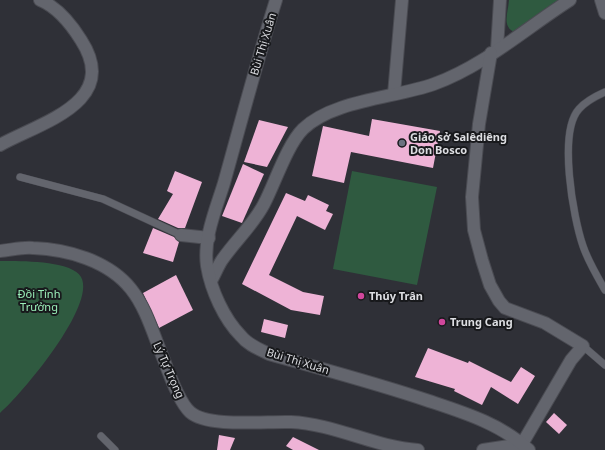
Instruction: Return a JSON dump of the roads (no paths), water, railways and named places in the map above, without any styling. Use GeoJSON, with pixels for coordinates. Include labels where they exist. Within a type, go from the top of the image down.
{"type":"FeatureCollection","features":[{"type":"Feature","properties":{"kind":"street"},"geometry":{"type":"LineString","coordinates":[[0,146],[68,111],[81,100],[90,86],[93,74],[92,60],[84,45],[74,28],[60,14],[40,0]]}},
{"type":"Feature","properties":{"kind":"street","name":"Bùi Thị Xuân"},"geometry":{"type":"LineString","coordinates":[[276,0],[247,96],[209,238],[207,266],[229,321],[241,337],[255,347],[269,354],[396,390],[456,410],[501,428],[523,448]]}},
{"type":"Feature","properties":{"kind":"street"},"geometry":{"type":"LineString","coordinates":[[394,94],[402,0]]}},
{"type":"Feature","properties":{"kind":"street"},"geometry":{"type":"LineString","coordinates":[[483,450],[523,448],[571,360],[583,346],[545,323],[505,308],[499,301],[490,285],[474,230],[472,197],[479,124],[494,51],[500,0]]}},
{"type":"Feature","properties":{"kind":"street"},"geometry":{"type":"LineString","coordinates":[[212,281],[222,261],[249,228],[264,205],[292,145],[303,129],[322,116],[354,104],[433,84],[461,72],[570,0]]}},
{"type":"Feature","properties":{"kind":"street"},"geometry":{"type":"LineString","coordinates":[[601,0],[605,13]]}},
{"type":"Feature","properties":{"kind":"street"},"geometry":{"type":"LineString","coordinates":[[181,235],[209,238]]}},
{"type":"Feature","properties":{"kind":"street","name":"Lý Tự Trọng"},"geometry":{"type":"LineString","coordinates":[[0,251],[32,247],[59,250],[88,258],[116,275],[131,289],[147,318],[180,396],[189,411],[203,420],[292,422],[335,429],[381,444],[404,449],[418,450]]}},
{"type":"Feature","properties":{"kind":"lane"},"geometry":{"type":"LineString","coordinates":[[605,92],[579,109],[572,122],[569,148],[570,191],[583,246],[605,290]]}},
{"type":"Feature","properties":{"kind":"lane"},"geometry":{"type":"LineString","coordinates":[[20,177],[103,199],[181,235]]}},
{"type":"Feature","properties":{"kind":"lane"},"geometry":{"type":"LineString","coordinates":[[583,346],[605,365]]}},
{"type":"Feature","properties":{"kind":"lane"},"geometry":{"type":"LineString","coordinates":[[101,436],[115,450]]}},
{"type":"Feature","properties":{"kind":"place","name":"Giáo sở Salêdiêng Don Bosco"},"geometry":{"type":"Point","coordinates":[402,143]}},
{"type":"Feature","properties":{"kind":"place","name":"Thúy Trân"},"geometry":{"type":"Point","coordinates":[361,296]}},
{"type":"Feature","properties":{"kind":"place","name":"Trung Cang"},"geometry":{"type":"Point","coordinates":[442,322]}},
{"type":"Feature","properties":{"kind":"park label","name":"Đồi Tỉnh Trưởng"},"geometry":{"type":"Point","coordinates":[39,300]}}]}
